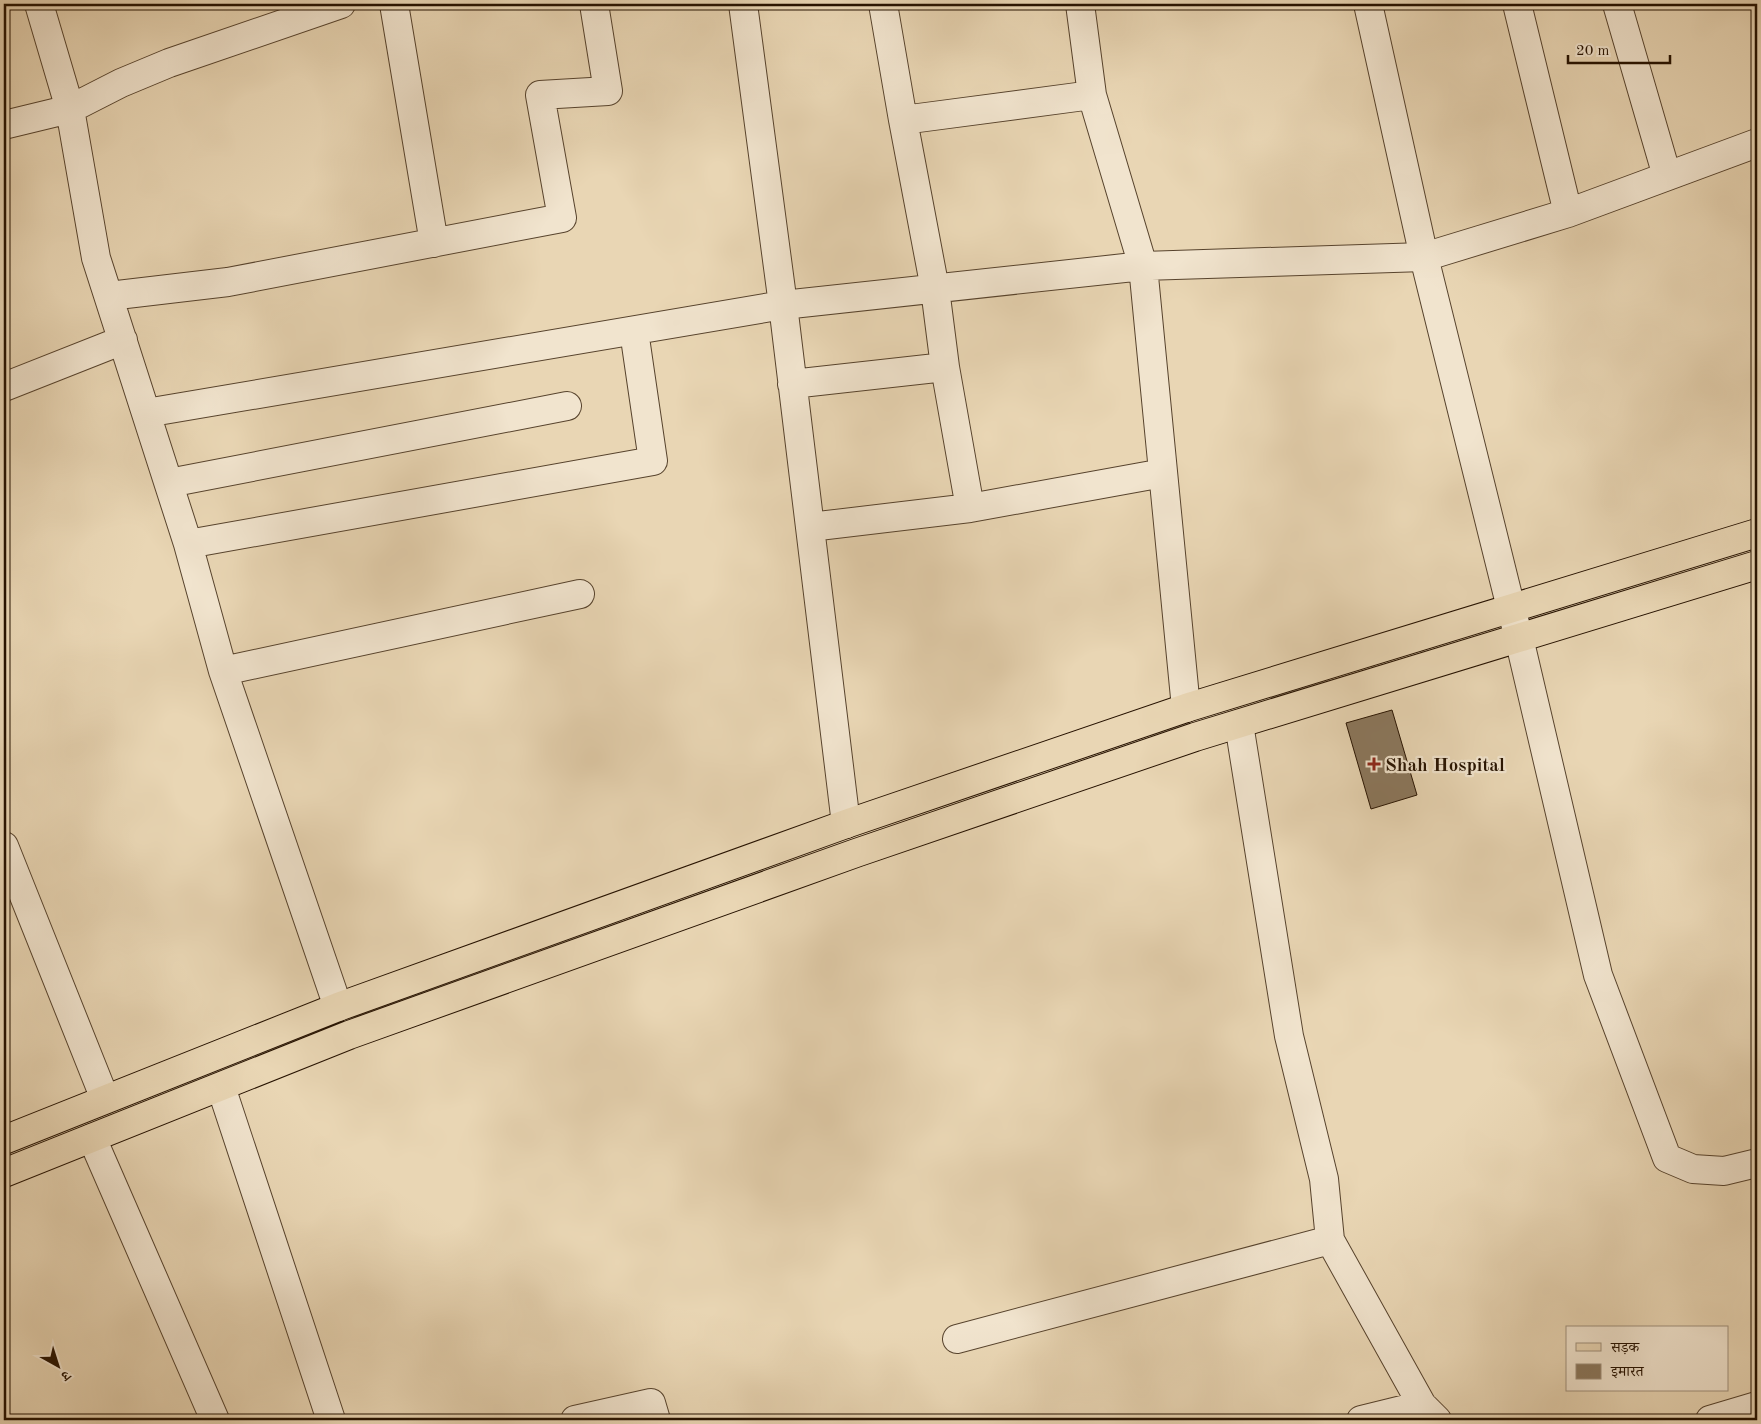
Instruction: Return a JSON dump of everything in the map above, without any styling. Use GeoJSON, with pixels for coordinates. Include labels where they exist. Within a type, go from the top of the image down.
{"type":"FeatureCollection","features":[{"type":"Feature","properties":{"kind":"main road"},"geometry":{"type":"LineString","coordinates":[[4,1140],[338,1007],[846,824],[1186,708],[1757,533]]}},
{"type":"Feature","properties":{"kind":"main road"},"geometry":{"type":"LineString","coordinates":[[4,1173],[349,1035],[856,853],[1195,737],[1757,565]]}},
{"type":"Feature","properties":{"kind":"street"},"geometry":{"type":"LineString","coordinates":[[39,4],[70,108],[96,258],[169,482],[223,671],[338,1007]]}},
{"type":"Feature","properties":{"kind":"street"},"geometry":{"type":"LineString","coordinates":[[4,125],[70,108],[121,83],[169,63],[340,4]]}},
{"type":"Feature","properties":{"kind":"street"},"geometry":{"type":"LineString","coordinates":[[394,4],[434,243]]}},
{"type":"Feature","properties":{"kind":"street"},"geometry":{"type":"LineString","coordinates":[[109,296],[228,282],[562,218],[540,95],[608,91],[594,4]]}},
{"type":"Feature","properties":{"kind":"street"},"geometry":{"type":"LineString","coordinates":[[743,4],[783,305],[846,824]]}},
{"type":"Feature","properties":{"kind":"street"},"geometry":{"type":"LineString","coordinates":[[883,4],[935,289],[945,367],[970,508]]}},
{"type":"Feature","properties":{"kind":"street"},"geometry":{"type":"LineString","coordinates":[[1080,4],[1092,95],[1143,266],[1186,708]]}},
{"type":"Feature","properties":{"kind":"street"},"geometry":{"type":"LineString","coordinates":[[1368,4],[1424,257],[1520,638],[1598,975],[1667,1158],[1693,1169],[1724,1171],[1757,1163]]}},
{"type":"Feature","properties":{"kind":"street"},"geometry":{"type":"LineString","coordinates":[[1517,4],[1568,213]]}},
{"type":"Feature","properties":{"kind":"street"},"geometry":{"type":"LineString","coordinates":[[1618,4],[1667,176]]}},
{"type":"Feature","properties":{"kind":"street"},"geometry":{"type":"LineString","coordinates":[[903,120],[1092,95]]}},
{"type":"Feature","properties":{"kind":"street"},"geometry":{"type":"LineString","coordinates":[[146,413],[783,305],[1143,266],[1424,257],[1568,213],[1757,143]]}},
{"type":"Feature","properties":{"kind":"street"},"geometry":{"type":"LineString","coordinates":[[188,544],[653,461],[634,331]]}},
{"type":"Feature","properties":{"kind":"street"},"geometry":{"type":"LineString","coordinates":[[4,387],[122,340]]}},
{"type":"Feature","properties":{"kind":"street"},"geometry":{"type":"LineString","coordinates":[[792,384],[945,367]]}},
{"type":"Feature","properties":{"kind":"street"},"geometry":{"type":"LineString","coordinates":[[169,482],[567,406]]}},
{"type":"Feature","properties":{"kind":"street"},"geometry":{"type":"LineString","coordinates":[[810,527],[970,508],[1163,473]]}},
{"type":"Feature","properties":{"kind":"street"},"geometry":{"type":"LineString","coordinates":[[223,671],[580,594]]}},
{"type":"Feature","properties":{"kind":"street"},"geometry":{"type":"LineString","coordinates":[[1239,724],[1289,1036],[1324,1179],[1330,1240],[1430,1413],[1361,1420]]}},
{"type":"Feature","properties":{"kind":"street"},"geometry":{"type":"LineString","coordinates":[[4,846],[105,1099]]}},
{"type":"Feature","properties":{"kind":"street"},"geometry":{"type":"LineString","coordinates":[[221,1087],[331,1420]]}},
{"type":"Feature","properties":{"kind":"street"},"geometry":{"type":"LineString","coordinates":[[92,1138],[215,1420]]}},
{"type":"Feature","properties":{"kind":"street"},"geometry":{"type":"LineString","coordinates":[[957,1339],[1330,1240]]}},
{"type":"Feature","properties":{"kind":"street"},"geometry":{"type":"LineString","coordinates":[[575,1420],[651,1403],[656,1420]]}},
{"type":"Feature","properties":{"kind":"street"},"geometry":{"type":"LineString","coordinates":[[1710,1420],[1757,1406]]}},
{"type":"Feature","properties":{"kind":"building"},"geometry":{"type":"Polygon","coordinates":[[[1392,710],[1417,795],[1371,809],[1346,723],[1392,710]]]}},
{"type":"Feature","properties":{"kind":"place","name":"Shah Hospital"},"geometry":{"type":"Point","coordinates":[1374,764]}}]}
